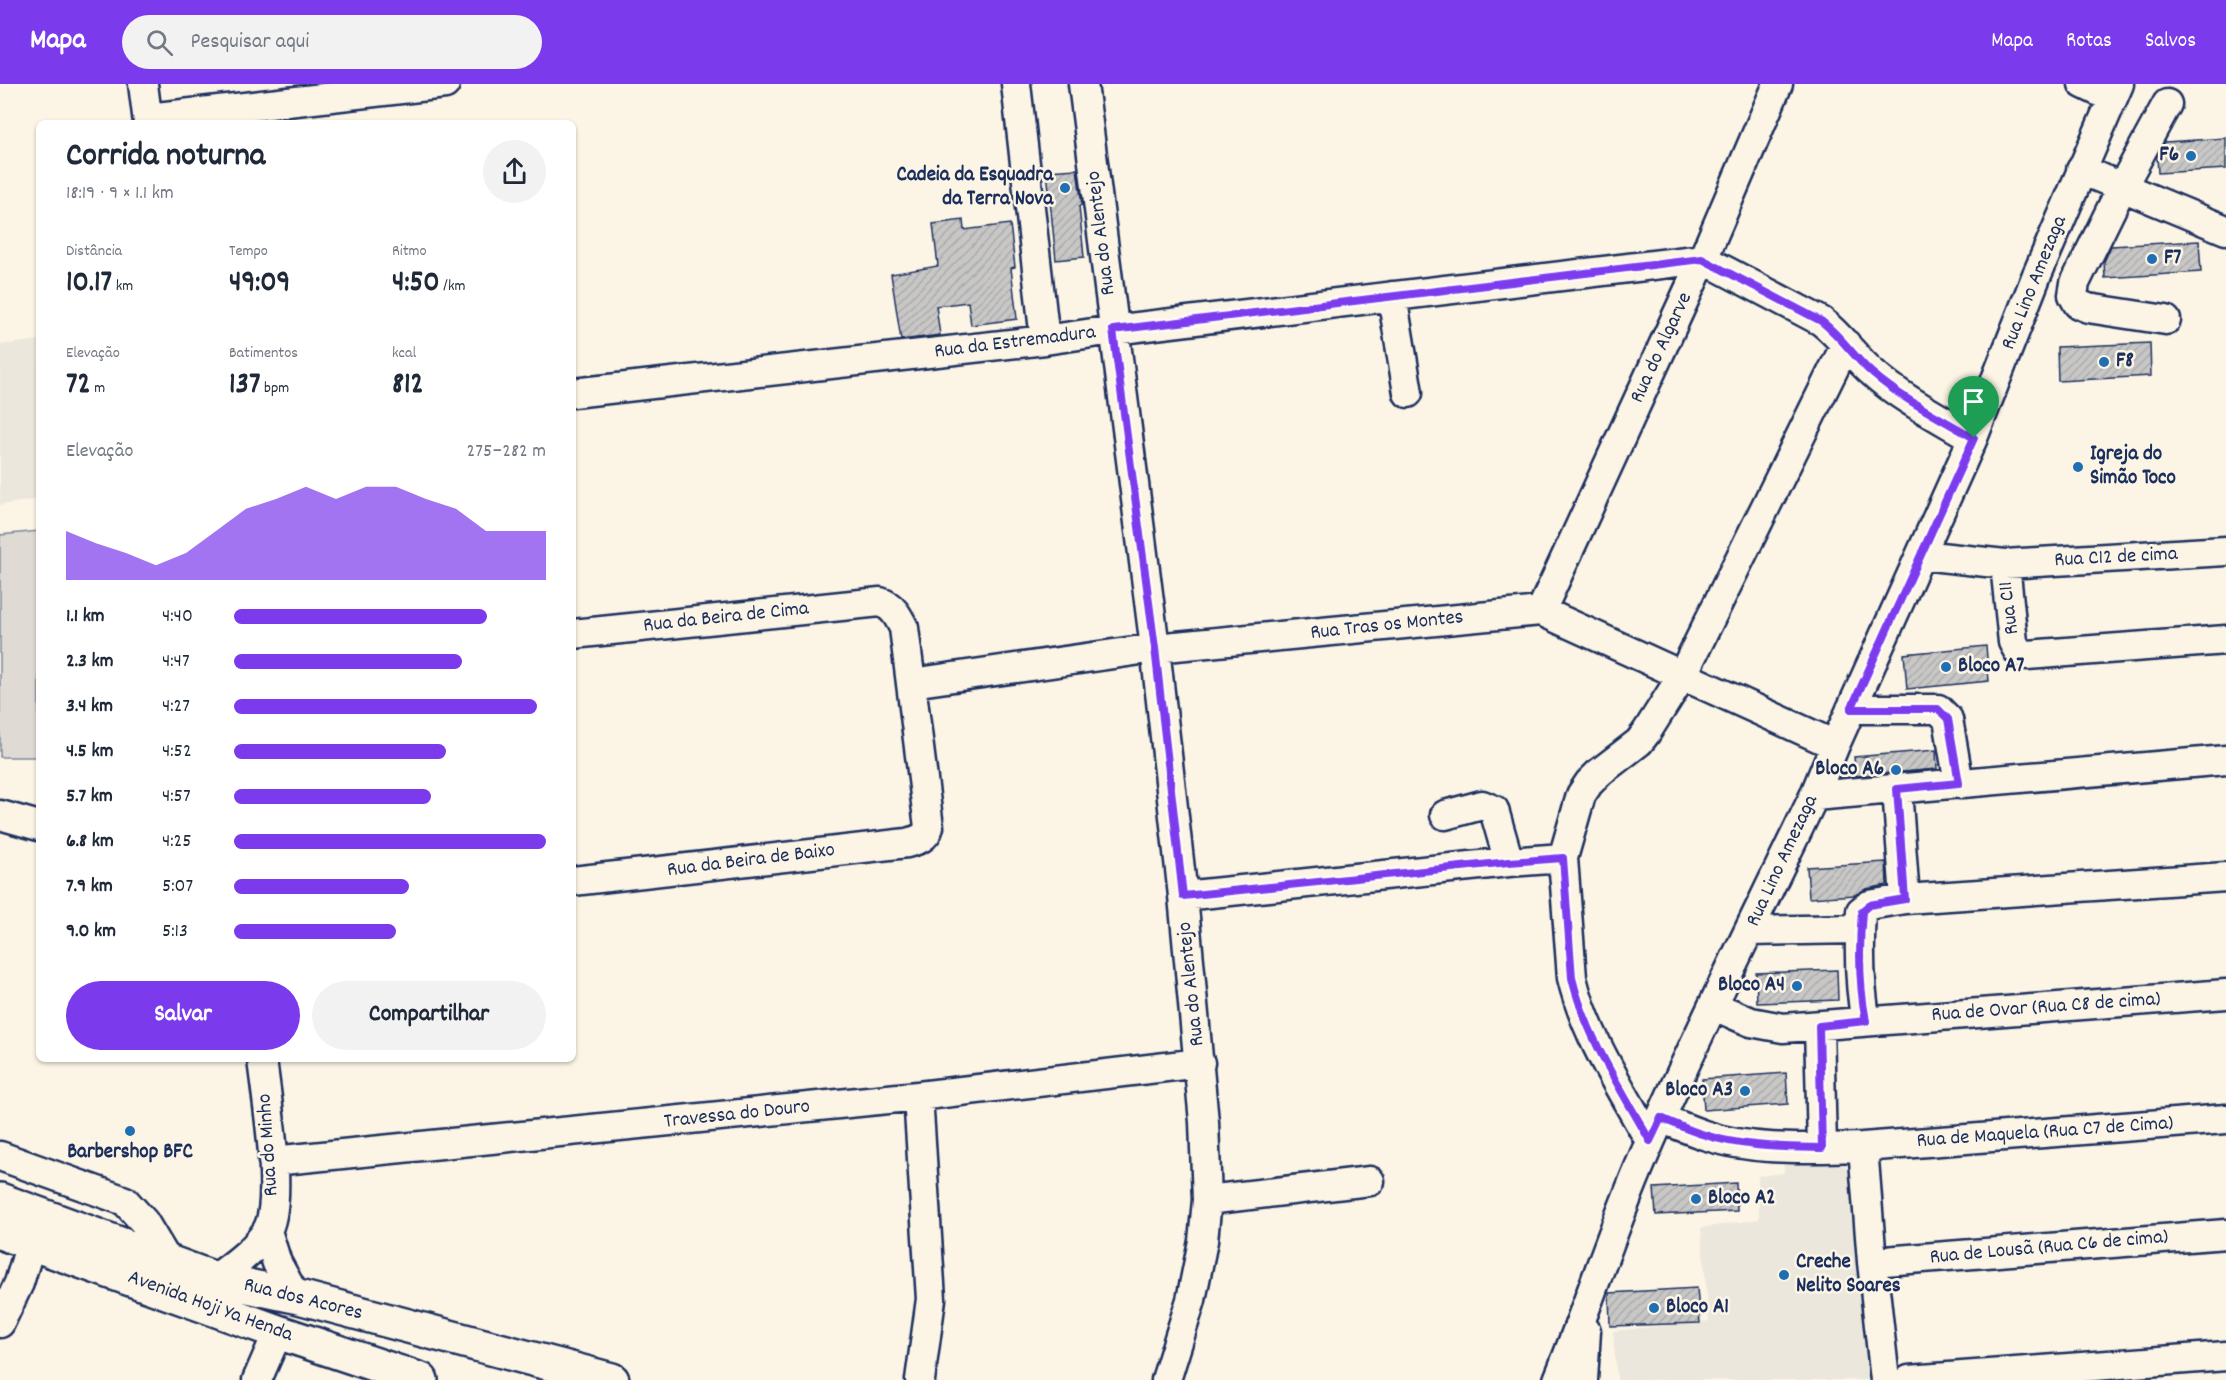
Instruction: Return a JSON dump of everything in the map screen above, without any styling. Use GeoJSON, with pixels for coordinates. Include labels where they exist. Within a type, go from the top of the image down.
{"type":"FeatureCollection","features":[{"type":"Feature","properties":{"kind":"main road","name":"Rua dos Acores"},"geometry":{"type":"LineString","coordinates":[[0,1200],[215,1279],[295,1296],[612,1380]]}},
{"type":"Feature","properties":{"kind":"main road","name":"Avenida Hoji Ya Henda"},"geometry":{"type":"LineString","coordinates":[[0,1232],[278,1332],[421,1380]]}},
{"type":"Feature","properties":{"kind":"street"},"geometry":{"type":"LineString","coordinates":[[144,84],[148,120]]}},
{"type":"Feature","properties":{"kind":"street"},"geometry":{"type":"LineString","coordinates":[[156,120],[445,84]]}},
{"type":"Feature","properties":{"kind":"street"},"geometry":{"type":"LineString","coordinates":[[1016,84],[1045,340]]}},
{"type":"Feature","properties":{"kind":"street","name":"Rua do Alentejo"},"geometry":{"type":"LineString","coordinates":[[1083,84],[1155,648],[1200,1063],[1207,1200],[1203,1241],[1191,1300],[1166,1380]]}},
{"type":"Feature","properties":{"kind":"street","name":"Rua do Algarve"},"geometry":{"type":"LineString","coordinates":[[1541,611],[1702,259],[1778,84]]}},
{"type":"Feature","properties":{"kind":"street"},"geometry":{"type":"LineString","coordinates":[[2083,84],[2116,91]]}},
{"type":"Feature","properties":{"kind":"street","name":"Rua Lino Amezaga"},"geometry":{"type":"LineString","coordinates":[[1558,1380],[1588,1306],[1623,1205],[1655,1130],[1814,796],[1974,438],[2036,277],[2116,91]]}},
{"type":"Feature","properties":{"kind":"street"},"geometry":{"type":"LineString","coordinates":[[2166,104],[2075,283],[2073,295],[2078,304],[2088,308],[2166,320]]}},
{"type":"Feature","properties":{"kind":"street"},"geometry":{"type":"LineString","coordinates":[[2081,170],[2226,230]]}},
{"type":"Feature","properties":{"kind":"street"},"geometry":{"type":"LineString","coordinates":[[1702,259],[1821,321],[1834,331],[1866,367],[1889,386],[1974,438]]}},
{"type":"Feature","properties":{"kind":"street","name":"Rua da Estremadura"},"geometry":{"type":"LineString","coordinates":[[576,393],[1045,340],[1702,259]]}},
{"type":"Feature","properties":{"kind":"street"},"geometry":{"type":"LineString","coordinates":[[1392,296],[1408,393]]}},
{"type":"Feature","properties":{"kind":"street"},"geometry":{"type":"LineString","coordinates":[[1655,1130],[1604,1058],[1576,997],[1572,978],[1563,858],[1585,789],[1600,772],[1639,742],[1682,676],[1846,344]]}},
{"type":"Feature","properties":{"kind":"street","name":"Rua C12 de cima"},"geometry":{"type":"LineString","coordinates":[[1921,555],[2005,564],[2226,551]]}},
{"type":"Feature","properties":{"kind":"street","name":"Rua C11"},"geometry":{"type":"LineString","coordinates":[[2005,564],[2013,642],[2018,651],[2027,655],[2226,640]]}},
{"type":"Feature","properties":{"kind":"street","name":"Rua da Beira de Cima"},"geometry":{"type":"LineString","coordinates":[[576,634],[880,602],[887,604],[894,611],[904,628],[912,683]]}},
{"type":"Feature","properties":{"kind":"street"},"geometry":{"type":"LineString","coordinates":[[1541,611],[1835,746]]}},
{"type":"Feature","properties":{"kind":"street","name":"Rua Tras os Montes"},"geometry":{"type":"LineString","coordinates":[[912,683],[1155,648],[1541,611]]}},
{"type":"Feature","properties":{"kind":"street","name":"Rua da Beira de Baixo"},"geometry":{"type":"LineString","coordinates":[[576,881],[919,840],[927,834],[929,826],[912,683]]}},
{"type":"Feature","properties":{"kind":"street"},"geometry":{"type":"LineString","coordinates":[[1851,709],[1938,709],[1948,719],[1959,783]]}},
{"type":"Feature","properties":{"kind":"street"},"geometry":{"type":"LineString","coordinates":[[1814,796],[2226,760]]}},
{"type":"Feature","properties":{"kind":"street"},"geometry":{"type":"LineString","coordinates":[[1897,789],[1905,899]]}},
{"type":"Feature","properties":{"kind":"street"},"geometry":{"type":"LineString","coordinates":[[1445,815],[1482,805],[1494,810],[1509,862]]}},
{"type":"Feature","properties":{"kind":"street"},"geometry":{"type":"LineString","coordinates":[[0,815],[36,825]]}},
{"type":"Feature","properties":{"kind":"street"},"geometry":{"type":"LineString","coordinates":[[1183,896],[1563,858]]}},
{"type":"Feature","properties":{"kind":"street"},"geometry":{"type":"LineString","coordinates":[[1865,1011],[1861,920],[1869,905],[1905,899],[2226,877]]}},
{"type":"Feature","properties":{"kind":"street"},"geometry":{"type":"LineString","coordinates":[[1750,932],[1861,920]]}},
{"type":"Feature","properties":{"kind":"street","name":"Rua de Ovar (Rua C8 de cima)"},"geometry":{"type":"LineString","coordinates":[[1714,1006],[1750,1022],[1783,1028],[1819,1026],[1865,1011],[2226,994]]}},
{"type":"Feature","properties":{"kind":"street"},"geometry":{"type":"LineString","coordinates":[[1819,1026],[1822,1148]]}},
{"type":"Feature","properties":{"kind":"street","name":"Rua do Minho"},"geometry":{"type":"LineString","coordinates":[[262,1062],[273,1161],[274,1198],[267,1231],[277,1263],[295,1296]]}},
{"type":"Feature","properties":{"kind":"street","name":"Travessa do Douro"},"geometry":{"type":"LineString","coordinates":[[273,1161],[918,1096],[1200,1063]]}},
{"type":"Feature","properties":{"kind":"street"},"geometry":{"type":"LineString","coordinates":[[918,1096],[932,1299],[920,1380]]}},
{"type":"Feature","properties":{"kind":"street","name":"Rua de Maquela (Rua C7 de Cima)"},"geometry":{"type":"LineString","coordinates":[[1655,1130],[1772,1147],[1822,1148],[1863,1147],[2226,1119]]}},
{"type":"Feature","properties":{"kind":"street"},"geometry":{"type":"LineString","coordinates":[[1863,1147],[1872,1262],[1885,1380]]}},
{"type":"Feature","properties":{"kind":"street"},"geometry":{"type":"LineString","coordinates":[[0,1156],[125,1201],[144,1222],[168,1262]]}},
{"type":"Feature","properties":{"kind":"street"},"geometry":{"type":"LineString","coordinates":[[1207,1200],[1370,1181]]}},
{"type":"Feature","properties":{"kind":"street","name":"Rua do Minho"},"geometry":{"type":"LineString","coordinates":[[215,1279],[244,1257],[267,1231]]}},
{"type":"Feature","properties":{"kind":"street","name":"Rua de Lousã (Rua C6 de cima)"},"geometry":{"type":"LineString","coordinates":[[1872,1262],[2226,1234]]}},
{"type":"Feature","properties":{"kind":"street"},"geometry":{"type":"LineString","coordinates":[[0,1323],[19,1283],[31,1243]]}},
{"type":"Feature","properties":{"kind":"street","name":"Rua Lino Amezaga"},"geometry":{"type":"LineString","coordinates":[[1583,1380],[1588,1306]]}},
{"type":"Feature","properties":{"kind":"street"},"geometry":{"type":"LineString","coordinates":[[257,1380],[278,1332]]}},
{"type":"Feature","properties":{"kind":"street"},"geometry":{"type":"LineString","coordinates":[[1909,1380],[2226,1356]]}},
{"type":"Feature","properties":{"kind":"shaded area"},"geometry":{"type":"Polygon","coordinates":[[[36,340],[36,499],[0,505],[0,345],[36,340]]]}},
{"type":"Feature","properties":{"kind":"shaded area"},"geometry":{"type":"Polygon","coordinates":[[[36,531],[36,757],[0,757],[0,535],[36,531]]]}},
{"type":"Feature","properties":{"kind":"shaded area","name":"Creche Nelito Soares"},"geometry":{"type":"Polygon","coordinates":[[[1783,1155],[1847,1156],[1846,1168],[1855,1168],[1872,1380],[1617,1380],[1613,1331],[1709,1321],[1701,1228],[1759,1219],[1758,1176],[1784,1173],[1783,1155]]]}},
{"type":"Feature","properties":{"kind":"building","name":"F6"},"geometry":{"type":"Polygon","coordinates":[[[2226,138],[2226,169],[2158,173],[2157,157],[2165,142],[2226,138]]]}},
{"type":"Feature","properties":{"kind":"building"},"geometry":{"type":"Polygon","coordinates":[[[1077,169],[1082,205],[1079,206],[1084,257],[1056,260],[1047,171],[1077,169]]]}},
{"type":"Feature","properties":{"kind":"building"},"geometry":{"type":"Polygon","coordinates":[[[963,220],[964,230],[1010,224],[1015,267],[1011,268],[1017,319],[971,325],[968,302],[936,306],[940,335],[901,340],[891,274],[938,266],[933,224],[963,220]]]}},
{"type":"Feature","properties":{"kind":"building","name":"F7"},"geometry":{"type":"Polygon","coordinates":[[[2199,241],[2201,272],[2105,278],[2104,262],[2111,246],[2199,241]]]}},
{"type":"Feature","properties":{"kind":"building","name":"F8"},"geometry":{"type":"Polygon","coordinates":[[[2150,343],[2151,376],[2058,381],[2057,347],[2150,343]]]}},
{"type":"Feature","properties":{"kind":"building","name":"Bloco A7"},"geometry":{"type":"Polygon","coordinates":[[[1986,646],[1989,681],[1907,689],[1904,654],[1986,646]]]}},
{"type":"Feature","properties":{"kind":"building"},"geometry":{"type":"Polygon","coordinates":[[[1936,750],[1937,769],[1856,776],[1854,757],[1936,750]]]}},
{"type":"Feature","properties":{"kind":"building"},"geometry":{"type":"Polygon","coordinates":[[[1886,862],[1887,885],[1866,889],[1855,895],[1809,898],[1807,867],[1886,862]]]}},
{"type":"Feature","properties":{"kind":"building","name":"Bloco A4"},"geometry":{"type":"Polygon","coordinates":[[[1837,970],[1838,1000],[1757,1003],[1756,973],[1837,970]]]}},
{"type":"Feature","properties":{"kind":"building","name":"Bloco A3"},"geometry":{"type":"Polygon","coordinates":[[[1786,1073],[1788,1104],[1704,1110],[1702,1079],[1786,1073]]]}},
{"type":"Feature","properties":{"kind":"building","name":"Bloco A2"},"geometry":{"type":"Polygon","coordinates":[[[1736,1183],[1737,1211],[1656,1215],[1654,1188],[1736,1183]]]}},
{"type":"Feature","properties":{"kind":"building","name":"Bloco A1"},"geometry":{"type":"Polygon","coordinates":[[[1697,1288],[1700,1323],[1610,1326],[1609,1293],[1697,1288]]]}},
{"type":"Feature","properties":{"kind":"place","name":"F6"},"geometry":{"type":"Point","coordinates":[2191,156]}},
{"type":"Feature","properties":{"kind":"place","name":"Cadeia da Esquadra da Terra Nova"},"geometry":{"type":"Point","coordinates":[1065,188]}},
{"type":"Feature","properties":{"kind":"place","name":"F7"},"geometry":{"type":"Point","coordinates":[2152,259]}},
{"type":"Feature","properties":{"kind":"place","name":"F8"},"geometry":{"type":"Point","coordinates":[2104,362]}},
{"type":"Feature","properties":{"kind":"place","name":"Igreja do Simão Toco"},"geometry":{"type":"Point","coordinates":[2078,467]}},
{"type":"Feature","properties":{"kind":"place","name":"Bloco A7"},"geometry":{"type":"Point","coordinates":[1946,667]}},
{"type":"Feature","properties":{"kind":"place","name":"Bloco A6"},"geometry":{"type":"Point","coordinates":[1896,770]}},
{"type":"Feature","properties":{"kind":"place","name":"Bloco A4"},"geometry":{"type":"Point","coordinates":[1797,986]}},
{"type":"Feature","properties":{"kind":"place","name":"Bloco A3"},"geometry":{"type":"Point","coordinates":[1745,1091]}},
{"type":"Feature","properties":{"kind":"place","name":"Barbershop BFC"},"geometry":{"type":"Point","coordinates":[130,1131]}},
{"type":"Feature","properties":{"kind":"place","name":"Bloco A2"},"geometry":{"type":"Point","coordinates":[1696,1199]}},
{"type":"Feature","properties":{"kind":"place","name":"Creche Nelito Soares"},"geometry":{"type":"Point","coordinates":[1784,1275]}},
{"type":"Feature","properties":{"kind":"place","name":"Bloco A1"},"geometry":{"type":"Point","coordinates":[1654,1308]}},
{"type":"Feature","properties":{"kind":"route"},"geometry":{"type":"LineString","coordinates":[[1702,259],[1821,321],[1834,331],[1873,374],[1974,438],[1851,709],[1938,709],[1948,719],[1959,783],[1897,789],[1905,899],[1869,905],[1862,911],[1860,929],[1863,1006],[1866,1021],[1819,1026],[1822,1148],[1772,1147],[1738,1142],[1706,1136],[1661,1118],[1650,1141],[1604,1058],[1576,997],[1566,922],[1563,858],[1183,896],[1155,648],[1113,330],[1702,259]]}}]}
